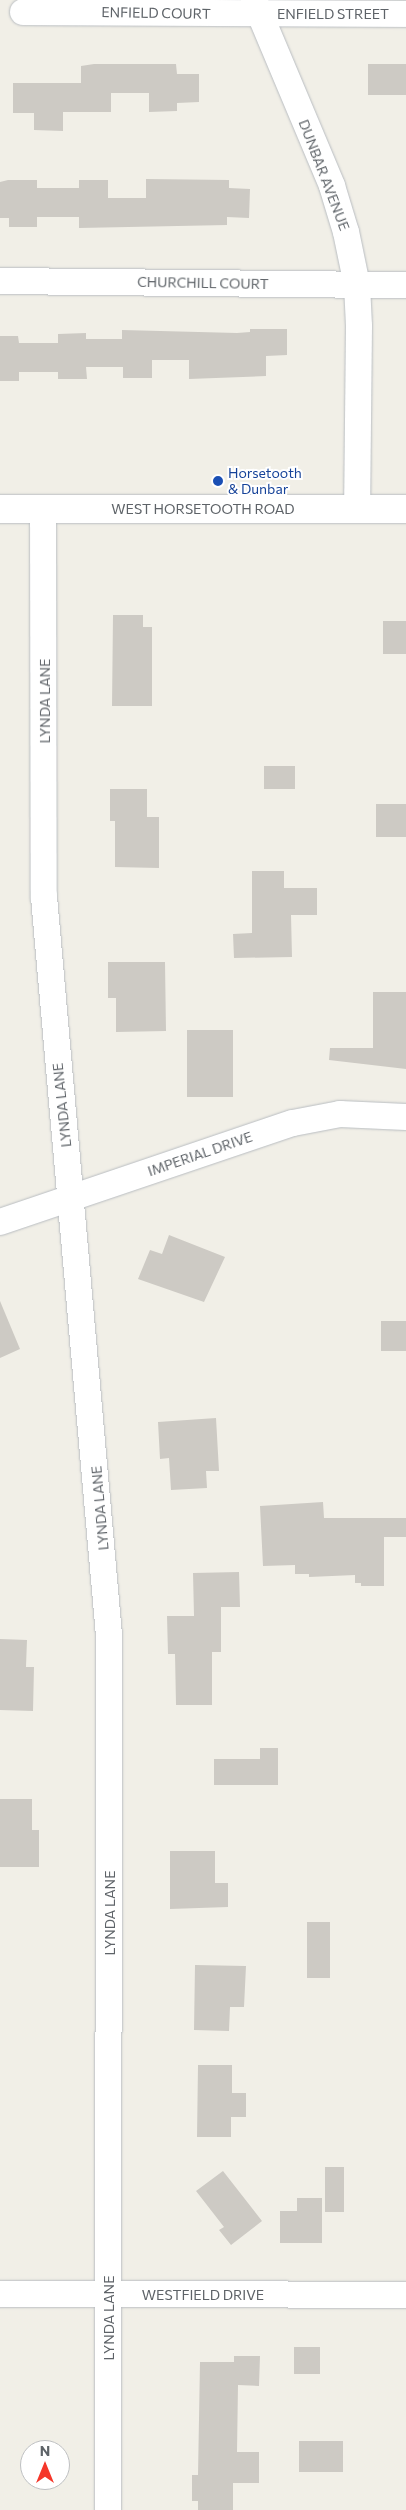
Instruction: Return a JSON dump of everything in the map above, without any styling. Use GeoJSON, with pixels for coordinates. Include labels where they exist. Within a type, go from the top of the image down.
{"type":"FeatureCollection","features":[{"type":"Feature","properties":{"kind":"main road","name":"WEST HORSETOOTH ROAD"},"geometry":{"type":"LineString","coordinates":[[0,509],[406,509]]}},
{"type":"Feature","properties":{"kind":"street","name":"ENFIELD COURT"},"geometry":{"type":"LineString","coordinates":[[23,12],[257,7]]}},
{"type":"Feature","properties":{"kind":"street","name":"ENFIELD STREET"},"geometry":{"type":"LineString","coordinates":[[257,7],[406,14]]}},
{"type":"Feature","properties":{"kind":"street","name":"DUNBAR AVENUE"},"geometry":{"type":"LineString","coordinates":[[257,7],[332,186],[346,232],[356,285],[359,326],[356,509]]}},
{"type":"Feature","properties":{"kind":"street","name":"CHURCHILL COURT"},"geometry":{"type":"LineString","coordinates":[[0,281],[406,285]]}},
{"type":"Feature","properties":{"kind":"street","name":"LYNDA LANE"},"geometry":{"type":"LineString","coordinates":[[43,509],[44,896],[109,1635],[108,2510]]}},
{"type":"Feature","properties":{"kind":"street","name":"IMPERIAL DRIVE"},"geometry":{"type":"LineString","coordinates":[[0,1222],[293,1123],[340,1114],[378,1113],[406,1117]]}},
{"type":"Feature","properties":{"kind":"street","name":"WESTFIELD DRIVE"},"geometry":{"type":"LineString","coordinates":[[0,2294],[406,2296]]}},
{"type":"Feature","properties":{"kind":"building"},"geometry":{"type":"Polygon","coordinates":[[[94,64],[176,64],[177,74],[199,74],[199,102],[177,103],[177,111],[149,112],[149,93],[111,93],[111,112],[63,112],[63,131],[34,130],[34,113],[13,113],[13,83],[81,83],[81,66],[94,64]]]}},
{"type":"Feature","properties":{"kind":"building"},"geometry":{"type":"Polygon","coordinates":[[[368,64],[406,64],[406,95],[368,95],[368,64]]]}},
{"type":"Feature","properties":{"kind":"building"},"geometry":{"type":"Polygon","coordinates":[[[146,179],[229,180],[229,188],[250,189],[249,218],[227,217],[227,225],[79,228],[79,217],[37,217],[37,227],[9,227],[9,218],[0,218],[0,182],[8,180],[37,180],[37,188],[79,188],[79,180],[108,180],[108,198],[146,198],[146,179]]]}},
{"type":"Feature","properties":{"kind":"building"},"geometry":{"type":"Polygon","coordinates":[[[250,329],[287,329],[287,355],[266,356],[266,376],[189,379],[189,360],[152,360],[152,378],[123,378],[123,367],[86,367],[87,379],[58,379],[58,372],[19,372],[19,381],[0,381],[0,336],[18,336],[19,343],[58,343],[58,334],[86,333],[86,339],[122,339],[122,330],[237,333],[250,332],[250,329]]]}},
{"type":"Feature","properties":{"kind":"building"},"geometry":{"type":"Polygon","coordinates":[[[113,615],[143,615],[143,627],[152,627],[152,706],[112,706],[113,615]]]}},
{"type":"Feature","properties":{"kind":"building"},"geometry":{"type":"Polygon","coordinates":[[[383,621],[406,621],[406,654],[383,654],[383,621]]]}},
{"type":"Feature","properties":{"kind":"building"},"geometry":{"type":"Polygon","coordinates":[[[264,766],[295,766],[295,789],[264,789],[264,766]]]}},
{"type":"Feature","properties":{"kind":"building"},"geometry":{"type":"Polygon","coordinates":[[[110,789],[147,789],[147,817],[159,817],[159,868],[115,867],[115,821],[110,821],[110,789]]]}},
{"type":"Feature","properties":{"kind":"building"},"geometry":{"type":"Polygon","coordinates":[[[376,804],[406,804],[406,837],[376,837],[376,804]]]}},
{"type":"Feature","properties":{"kind":"building"},"geometry":{"type":"Polygon","coordinates":[[[252,871],[284,871],[284,888],[317,888],[317,915],[291,915],[292,957],[234,958],[233,934],[252,933],[252,871]]]}},
{"type":"Feature","properties":{"kind":"building"},"geometry":{"type":"Polygon","coordinates":[[[108,962],[165,962],[166,1031],[116,1032],[116,998],[108,998],[108,962]]]}},
{"type":"Feature","properties":{"kind":"building"},"geometry":{"type":"Polygon","coordinates":[[[373,992],[406,992],[406,1069],[329,1060],[330,1048],[373,1048],[373,992]]]}},
{"type":"Feature","properties":{"kind":"building"},"geometry":{"type":"Polygon","coordinates":[[[187,1030],[233,1030],[233,1097],[187,1097],[187,1030]]]}},
{"type":"Feature","properties":{"kind":"building"},"geometry":{"type":"Polygon","coordinates":[[[169,1235],[225,1257],[204,1302],[138,1279],[150,1250],[162,1254],[169,1235]]]}},
{"type":"Feature","properties":{"kind":"building"},"geometry":{"type":"Polygon","coordinates":[[[0,1301],[20,1349],[0,1358],[0,1301]]]}},
{"type":"Feature","properties":{"kind":"building"},"geometry":{"type":"Polygon","coordinates":[[[381,1321],[406,1321],[406,1351],[381,1351],[381,1321]]]}},
{"type":"Feature","properties":{"kind":"building"},"geometry":{"type":"Polygon","coordinates":[[[216,1418],[219,1471],[206,1471],[207,1488],[171,1490],[169,1458],[160,1459],[158,1422],[216,1418]]]}},
{"type":"Feature","properties":{"kind":"building"},"geometry":{"type":"Polygon","coordinates":[[[323,1502],[324,1518],[406,1518],[406,1537],[384,1537],[384,1586],[361,1586],[361,1583],[355,1583],[355,1575],[309,1577],[309,1574],[295,1574],[295,1565],[263,1566],[260,1506],[323,1502]]]}},
{"type":"Feature","properties":{"kind":"building"},"geometry":{"type":"Polygon","coordinates":[[[239,1572],[240,1607],[221,1607],[221,1652],[212,1652],[212,1705],[176,1705],[175,1654],[168,1654],[167,1616],[194,1616],[193,1573],[239,1572]]]}},
{"type":"Feature","properties":{"kind":"building"},"geometry":{"type":"Polygon","coordinates":[[[0,1639],[27,1640],[26,1667],[34,1667],[33,1711],[0,1710],[0,1639]]]}},
{"type":"Feature","properties":{"kind":"building"},"geometry":{"type":"Polygon","coordinates":[[[260,1748],[278,1748],[278,1785],[214,1785],[214,1759],[260,1759],[260,1748]]]}},
{"type":"Feature","properties":{"kind":"building"},"geometry":{"type":"Polygon","coordinates":[[[0,1799],[32,1799],[32,1830],[39,1830],[39,1867],[0,1867],[0,1799]]]}},
{"type":"Feature","properties":{"kind":"building"},"geometry":{"type":"Polygon","coordinates":[[[170,1851],[215,1851],[215,1883],[228,1883],[228,1907],[170,1909],[170,1851]]]}},
{"type":"Feature","properties":{"kind":"building"},"geometry":{"type":"Polygon","coordinates":[[[307,1922],[330,1922],[330,1978],[307,1978],[307,1922]]]}},
{"type":"Feature","properties":{"kind":"building"},"geometry":{"type":"Polygon","coordinates":[[[195,1965],[246,1966],[244,2007],[230,2007],[229,2031],[194,2030],[195,1965]]]}},
{"type":"Feature","properties":{"kind":"building"},"geometry":{"type":"Polygon","coordinates":[[[198,2065],[232,2065],[232,2093],[246,2093],[246,2117],[231,2117],[231,2137],[197,2137],[198,2065]]]}},
{"type":"Feature","properties":{"kind":"building"},"geometry":{"type":"Polygon","coordinates":[[[325,2167],[344,2167],[344,2212],[325,2212],[325,2167]]]}},
{"type":"Feature","properties":{"kind":"building"},"geometry":{"type":"Polygon","coordinates":[[[223,2171],[262,2221],[231,2245],[219,2230],[224,2227],[196,2191],[223,2171]]]}},
{"type":"Feature","properties":{"kind":"building"},"geometry":{"type":"Polygon","coordinates":[[[297,2198],[322,2198],[322,2243],[280,2243],[280,2211],[297,2211],[297,2198]]]}},
{"type":"Feature","properties":{"kind":"building"},"geometry":{"type":"Polygon","coordinates":[[[294,2347],[320,2347],[320,2374],[294,2374],[294,2347]]]}},
{"type":"Feature","properties":{"kind":"building"},"geometry":{"type":"Polygon","coordinates":[[[234,2356],[260,2356],[259,2386],[238,2385],[237,2452],[259,2452],[259,2483],[233,2483],[233,2510],[198,2510],[198,2501],[192,2501],[192,2475],[198,2475],[200,2362],[234,2362],[234,2356]]]}},
{"type":"Feature","properties":{"kind":"building"},"geometry":{"type":"Polygon","coordinates":[[[299,2441],[343,2441],[343,2472],[299,2472],[299,2441]]]}},
{"type":"Feature","properties":{"kind":"place","name":"Horsetooth & Dunbar"},"geometry":{"type":"Point","coordinates":[218,481]}}]}
